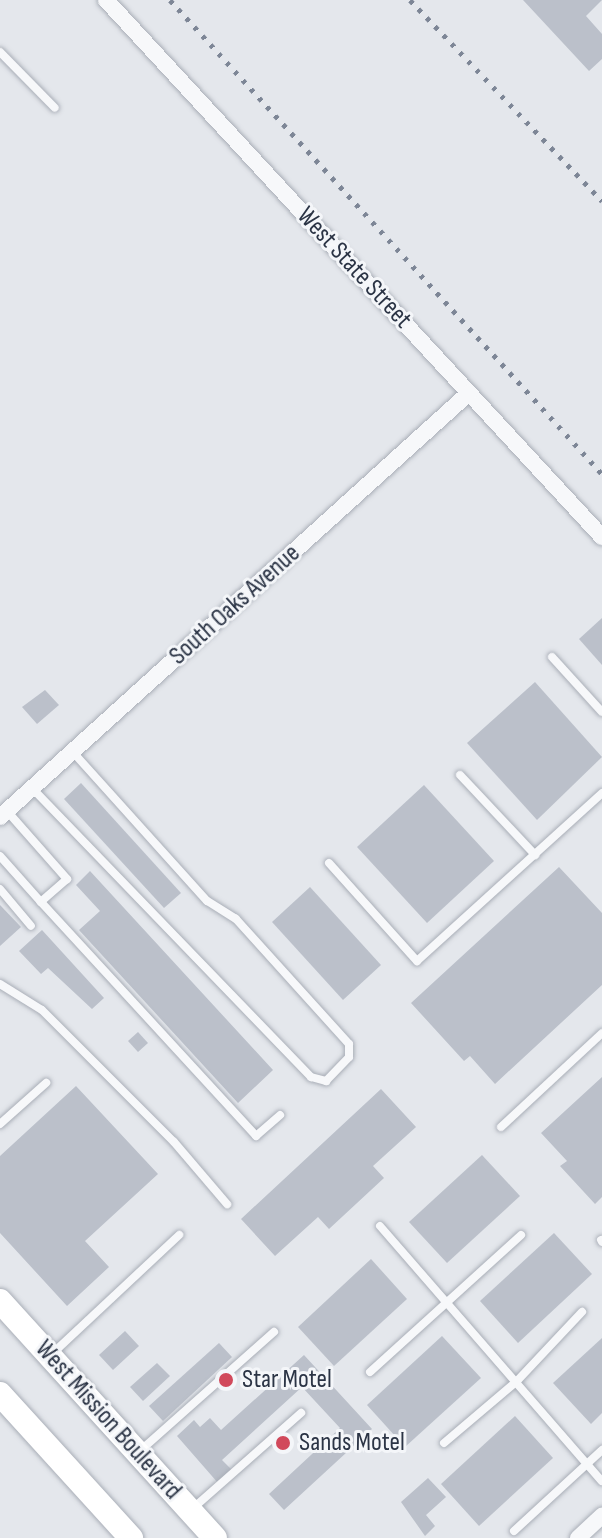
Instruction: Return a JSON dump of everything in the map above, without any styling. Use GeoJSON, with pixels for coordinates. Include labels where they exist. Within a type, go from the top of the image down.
{"type":"FeatureCollection","features":[{"type":"Feature","properties":{"kind":"main road","name":"West Mission Boulevard"},"geometry":{"type":"LineString","coordinates":[[0,1301],[215,1538]]}},
{"type":"Feature","properties":{"kind":"main road"},"geometry":{"type":"LineString","coordinates":[[0,1394],[131,1538]]}},
{"type":"Feature","properties":{"kind":"street","name":"West State Street"},"geometry":{"type":"LineString","coordinates":[[106,0],[602,537]]}},
{"type":"Feature","properties":{"kind":"street","name":"South Oaks Avenue"},"geometry":{"type":"LineString","coordinates":[[3,814],[469,393]]}},
{"type":"Feature","properties":{"kind":"street"},"geometry":{"type":"LineString","coordinates":[[578,1538],[602,1516]]}},
{"type":"Feature","properties":{"kind":"lane"},"geometry":{"type":"LineString","coordinates":[[0,52],[55,108]]}},
{"type":"Feature","properties":{"kind":"lane"},"geometry":{"type":"LineString","coordinates":[[552,657],[602,712]]}},
{"type":"Feature","properties":{"kind":"lane"},"geometry":{"type":"LineString","coordinates":[[32,788],[311,1077],[326,1081],[349,1057],[349,1044],[236,919],[207,901],[73,752]]}},
{"type":"Feature","properties":{"kind":"lane"},"geometry":{"type":"LineString","coordinates":[[460,775],[535,855]]}},
{"type":"Feature","properties":{"kind":"lane"},"geometry":{"type":"LineString","coordinates":[[329,863],[417,961],[602,793]]}},
{"type":"Feature","properties":{"kind":"lane"},"geometry":{"type":"LineString","coordinates":[[3,814],[67,879],[41,902]]}},
{"type":"Feature","properties":{"kind":"lane"},"geometry":{"type":"LineString","coordinates":[[0,856],[256,1136],[280,1115]]}},
{"type":"Feature","properties":{"kind":"lane"},"geometry":{"type":"LineString","coordinates":[[0,889],[31,926]]}},
{"type":"Feature","properties":{"kind":"lane"},"geometry":{"type":"LineString","coordinates":[[0,984],[42,1010],[174,1142],[227,1204]]}},
{"type":"Feature","properties":{"kind":"lane"},"geometry":{"type":"LineString","coordinates":[[501,1127],[602,1033]]}},
{"type":"Feature","properties":{"kind":"lane"},"geometry":{"type":"LineString","coordinates":[[0,1124],[46,1083]]}},
{"type":"Feature","properties":{"kind":"lane"},"geometry":{"type":"LineString","coordinates":[[380,1226],[602,1481]]}},
{"type":"Feature","properties":{"kind":"lane"},"geometry":{"type":"LineString","coordinates":[[50,1356],[179,1235]]}},
{"type":"Feature","properties":{"kind":"lane"},"geometry":{"type":"LineString","coordinates":[[370,1372],[521,1235]]}},
{"type":"Feature","properties":{"kind":"lane"},"geometry":{"type":"LineString","coordinates":[[444,1443],[517,1381],[582,1312]]}},
{"type":"Feature","properties":{"kind":"lane"},"geometry":{"type":"LineString","coordinates":[[138,1453],[274,1332]]}},
{"type":"Feature","properties":{"kind":"lane"},"geometry":{"type":"LineString","coordinates":[[190,1511],[301,1413]]}},
{"type":"Feature","properties":{"kind":"lane"},"geometry":{"type":"LineString","coordinates":[[514,1531],[602,1450]]}},
{"type":"Feature","properties":{"kind":"building"},"geometry":{"type":"Polygon","coordinates":[[[523,0],[602,0],[586,16],[602,34],[602,59],[589,71],[523,0]]]}},
{"type":"Feature","properties":{"kind":"building"},"geometry":{"type":"Polygon","coordinates":[[[602,618],[602,665],[579,639],[602,618]]]}},
{"type":"Feature","properties":{"kind":"building"},"geometry":{"type":"Polygon","coordinates":[[[535,682],[602,757],[537,820],[467,743],[535,682]]]}},
{"type":"Feature","properties":{"kind":"building"},"geometry":{"type":"Polygon","coordinates":[[[45,690],[59,705],[37,724],[22,707],[45,690]]]}},
{"type":"Feature","properties":{"kind":"building"},"geometry":{"type":"Polygon","coordinates":[[[81,783],[181,893],[164,908],[64,799],[81,783]]]}},
{"type":"Feature","properties":{"kind":"building"},"geometry":{"type":"Polygon","coordinates":[[[424,785],[494,861],[427,923],[357,847],[424,785]]]}},
{"type":"Feature","properties":{"kind":"building"},"geometry":{"type":"Polygon","coordinates":[[[559,867],[602,913],[602,985],[495,1084],[470,1056],[464,1061],[411,1003],[559,867]]]}},
{"type":"Feature","properties":{"kind":"building"},"geometry":{"type":"Polygon","coordinates":[[[90,871],[273,1070],[238,1103],[79,930],[100,911],[76,885],[90,871]]]}},
{"type":"Feature","properties":{"kind":"building"},"geometry":{"type":"Polygon","coordinates":[[[310,887],[381,965],[343,1000],[272,922],[310,887]]]}},
{"type":"Feature","properties":{"kind":"building"},"geometry":{"type":"Polygon","coordinates":[[[0,905],[21,927],[0,946],[0,905]]]}},
{"type":"Feature","properties":{"kind":"building"},"geometry":{"type":"Polygon","coordinates":[[[42,930],[104,998],[92,1009],[48,968],[41,974],[19,951],[42,930]]]}},
{"type":"Feature","properties":{"kind":"building"},"geometry":{"type":"Polygon","coordinates":[[[138,1032],[148,1043],[138,1052],[128,1041],[138,1032]]]}},
{"type":"Feature","properties":{"kind":"building"},"geometry":{"type":"Polygon","coordinates":[[[602,1077],[602,1197],[595,1204],[560,1166],[567,1161],[541,1133],[602,1077]]]}},
{"type":"Feature","properties":{"kind":"building"},"geometry":{"type":"Polygon","coordinates":[[[76,1086],[158,1174],[85,1241],[109,1267],[67,1306],[0,1233],[0,1156],[76,1086]]]}},
{"type":"Feature","properties":{"kind":"building"},"geometry":{"type":"Polygon","coordinates":[[[381,1089],[416,1127],[373,1166],[384,1178],[329,1229],[318,1217],[275,1256],[241,1219],[381,1089]]]}},
{"type":"Feature","properties":{"kind":"building"},"geometry":{"type":"Polygon","coordinates":[[[482,1155],[520,1196],[447,1263],[409,1222],[482,1155]]]}},
{"type":"Feature","properties":{"kind":"building"},"geometry":{"type":"Polygon","coordinates":[[[554,1233],[592,1274],[518,1343],[480,1301],[554,1233]]]}},
{"type":"Feature","properties":{"kind":"building"},"geometry":{"type":"Polygon","coordinates":[[[371,1259],[407,1299],[334,1366],[298,1327],[371,1259]]]}},
{"type":"Feature","properties":{"kind":"building"},"geometry":{"type":"Polygon","coordinates":[[[125,1331],[139,1346],[113,1370],[99,1355],[125,1331]]]}},
{"type":"Feature","properties":{"kind":"building"},"geometry":{"type":"Polygon","coordinates":[[[442,1336],[481,1378],[405,1447],[367,1405],[442,1336]]]}},
{"type":"Feature","properties":{"kind":"building"},"geometry":{"type":"Polygon","coordinates":[[[602,1338],[602,1413],[591,1424],[553,1383],[602,1338]]]}},
{"type":"Feature","properties":{"kind":"building"},"geometry":{"type":"Polygon","coordinates":[[[219,1343],[232,1357],[163,1421],[149,1406],[219,1343]]]}},
{"type":"Feature","properties":{"kind":"building"},"geometry":{"type":"Polygon","coordinates":[[[304,1355],[372,1429],[284,1510],[269,1494],[340,1428],[302,1387],[222,1460],[232,1470],[218,1483],[177,1436],[194,1420],[200,1427],[210,1418],[221,1430],[304,1355]]]}},
{"type":"Feature","properties":{"kind":"building"},"geometry":{"type":"Polygon","coordinates":[[[157,1363],[170,1376],[143,1401],[130,1387],[157,1363]]]}},
{"type":"Feature","properties":{"kind":"building"},"geometry":{"type":"Polygon","coordinates":[[[515,1416],[553,1458],[479,1526],[441,1484],[515,1416]]]}},
{"type":"Feature","properties":{"kind":"building"},"geometry":{"type":"Polygon","coordinates":[[[428,1478],[446,1497],[426,1515],[435,1526],[425,1536],[401,1502],[428,1478]]]}},
{"type":"Feature","properties":{"kind":"railway"},"geometry":{"type":"LineString","coordinates":[[170,0],[602,474]]}},
{"type":"Feature","properties":{"kind":"railway"},"geometry":{"type":"LineString","coordinates":[[410,0],[602,201]]}},
{"type":"Feature","properties":{"kind":"place","name":"Star Motel"},"geometry":{"type":"Point","coordinates":[226,1380]}},
{"type":"Feature","properties":{"kind":"place","name":"Sands Motel"},"geometry":{"type":"Point","coordinates":[283,1443]}}]}
